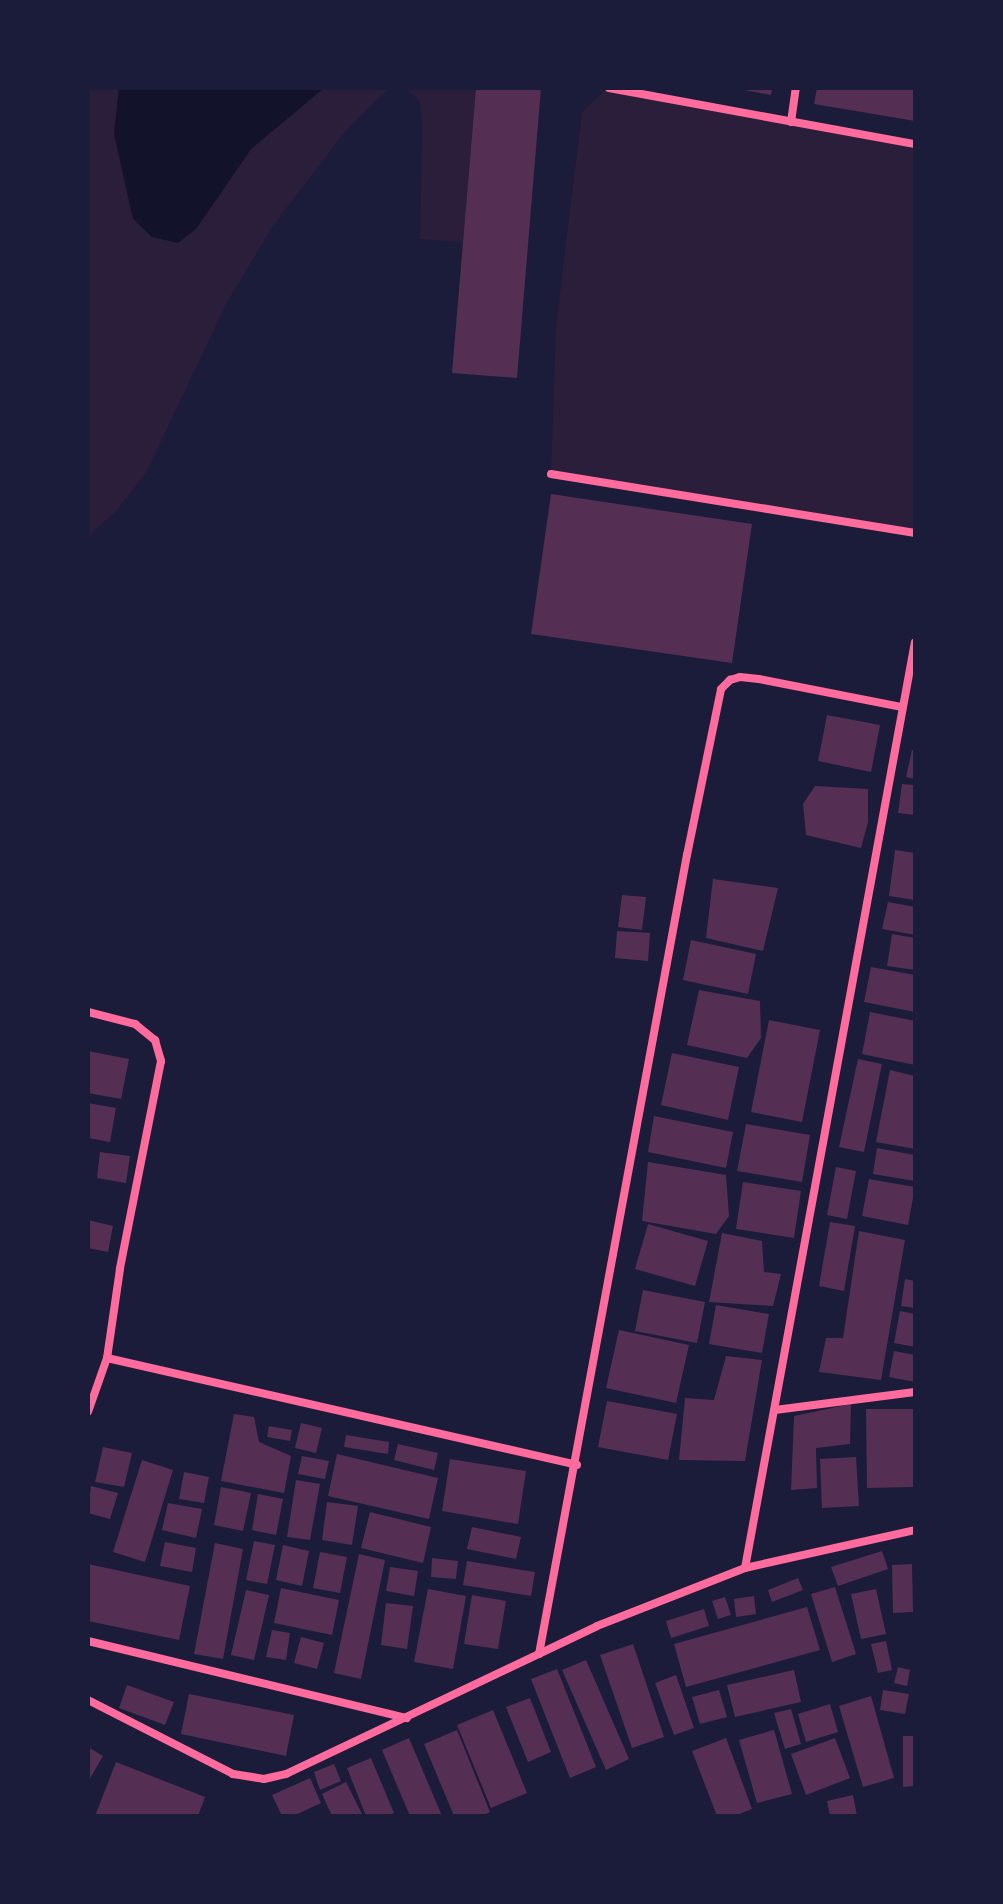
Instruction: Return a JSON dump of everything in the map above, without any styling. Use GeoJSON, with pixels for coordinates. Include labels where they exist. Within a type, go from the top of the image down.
{"type":"FeatureCollection","features":[{"type":"Feature","properties":{"kind":"street"},"geometry":{"type":"LineString","coordinates":[[609,88],[915,144]]}},
{"type":"Feature","properties":{"kind":"street"},"geometry":{"type":"LineString","coordinates":[[791,122],[796,88]]}},
{"type":"Feature","properties":{"kind":"street"},"geometry":{"type":"LineString","coordinates":[[551,474],[915,533]]}},
{"type":"Feature","properties":{"kind":"street"},"geometry":{"type":"LineString","coordinates":[[745,1568],[915,642]]}},
{"type":"Feature","properties":{"kind":"street"},"geometry":{"type":"LineString","coordinates":[[539,1654],[577,1465],[687,855],[721,689],[730,680],[740,677],[902,707]]}},
{"type":"Feature","properties":{"kind":"street"},"geometry":{"type":"LineString","coordinates":[[88,1012],[135,1024],[155,1040],[161,1061],[120,1269],[107,1358],[88,1412]]}},
{"type":"Feature","properties":{"kind":"street"},"geometry":{"type":"LineString","coordinates":[[107,1358],[577,1465]]}},
{"type":"Feature","properties":{"kind":"street"},"geometry":{"type":"LineString","coordinates":[[775,1410],[915,1392]]}},
{"type":"Feature","properties":{"kind":"street"},"geometry":{"type":"LineString","coordinates":[[88,1700],[216,1766],[247,1778],[286,1774],[597,1626],[745,1568],[915,1530]]}},
{"type":"Feature","properties":{"kind":"street"},"geometry":{"type":"LineString","coordinates":[[88,1641],[408,1718]]}},
{"type":"Feature","properties":{"kind":"shaded area"},"geometry":{"type":"Polygon","coordinates":[[[88,88],[119,88],[114,134],[196,229],[251,149],[324,88],[476,88],[463,242],[420,239],[422,122],[419,100],[408,89],[387,90],[347,129],[275,223],[227,302],[146,473],[116,511],[88,536],[88,88]]]}},
{"type":"Feature","properties":{"kind":"shaded area"},"geometry":{"type":"Polygon","coordinates":[[[119,88],[324,88],[251,149],[196,229],[178,243],[152,237],[133,219],[114,134],[119,88]]]}},
{"type":"Feature","properties":{"kind":"shaded area"},"geometry":{"type":"Polygon","coordinates":[[[608,88],[915,144],[915,533],[551,474],[556,326],[582,112],[608,88]]]}},
{"type":"Feature","properties":{"kind":"building"},"geometry":{"type":"Polygon","coordinates":[[[476,88],[541,88],[517,378],[452,373],[476,88]]]}},
{"type":"Feature","properties":{"kind":"building"},"geometry":{"type":"Polygon","coordinates":[[[733,88],[772,88],[771,95],[733,88]]]}},
{"type":"Feature","properties":{"kind":"building"},"geometry":{"type":"Polygon","coordinates":[[[817,88],[915,88],[915,121],[814,104],[817,88]]]}},
{"type":"Feature","properties":{"kind":"building"},"geometry":{"type":"Polygon","coordinates":[[[551,494],[752,524],[732,663],[531,634],[551,494]]]}},
{"type":"Feature","properties":{"kind":"building"},"geometry":{"type":"Polygon","coordinates":[[[827,715],[880,725],[871,772],[818,761],[827,715]]]}},
{"type":"Feature","properties":{"kind":"building"},"geometry":{"type":"Polygon","coordinates":[[[912,750],[915,750],[915,779],[906,777],[912,750]]]}},
{"type":"Feature","properties":{"kind":"building"},"geometry":{"type":"Polygon","coordinates":[[[902,784],[915,785],[915,815],[898,813],[902,784]]]}},
{"type":"Feature","properties":{"kind":"building"},"geometry":{"type":"Polygon","coordinates":[[[815,786],[868,789],[868,822],[861,848],[806,835],[803,804],[815,786]]]}},
{"type":"Feature","properties":{"kind":"building"},"geometry":{"type":"Polygon","coordinates":[[[895,850],[915,853],[915,900],[889,896],[895,850]]]}},
{"type":"Feature","properties":{"kind":"building"},"geometry":{"type":"Polygon","coordinates":[[[713,879],[778,888],[763,951],[706,938],[713,879]]]}},
{"type":"Feature","properties":{"kind":"building"},"geometry":{"type":"Polygon","coordinates":[[[622,895],[646,897],[642,930],[618,927],[622,895]]]}},
{"type":"Feature","properties":{"kind":"building"},"geometry":{"type":"Polygon","coordinates":[[[888,902],[915,907],[915,935],[882,929],[888,902]]]}},
{"type":"Feature","properties":{"kind":"building"},"geometry":{"type":"Polygon","coordinates":[[[617,931],[650,933],[648,961],[615,958],[617,931]]]}},
{"type":"Feature","properties":{"kind":"building"},"geometry":{"type":"Polygon","coordinates":[[[892,934],[915,938],[915,970],[887,966],[892,934]]]}},
{"type":"Feature","properties":{"kind":"building"},"geometry":{"type":"Polygon","coordinates":[[[691,940],[756,954],[748,994],[683,980],[691,940]]]}},
{"type":"Feature","properties":{"kind":"building"},"geometry":{"type":"Polygon","coordinates":[[[871,967],[915,975],[915,1012],[864,1002],[871,967]]]}},
{"type":"Feature","properties":{"kind":"building"},"geometry":{"type":"Polygon","coordinates":[[[699,990],[760,1001],[761,1038],[747,1058],[687,1045],[699,990]]]}},
{"type":"Feature","properties":{"kind":"building"},"geometry":{"type":"Polygon","coordinates":[[[870,1012],[915,1021],[915,1065],[862,1054],[870,1012]]]}},
{"type":"Feature","properties":{"kind":"building"},"geometry":{"type":"Polygon","coordinates":[[[769,1020],[820,1030],[802,1122],[751,1112],[769,1020]]]}},
{"type":"Feature","properties":{"kind":"building"},"geometry":{"type":"Polygon","coordinates":[[[88,1051],[129,1059],[121,1099],[88,1093],[88,1051]]]}},
{"type":"Feature","properties":{"kind":"building"},"geometry":{"type":"Polygon","coordinates":[[[672,1053],[739,1067],[728,1120],[661,1105],[672,1053]]]}},
{"type":"Feature","properties":{"kind":"building"},"geometry":{"type":"Polygon","coordinates":[[[858,1059],[882,1064],[864,1152],[839,1147],[858,1059]]]}},
{"type":"Feature","properties":{"kind":"building"},"geometry":{"type":"Polygon","coordinates":[[[890,1070],[915,1076],[915,1149],[876,1142],[890,1070]]]}},
{"type":"Feature","properties":{"kind":"building"},"geometry":{"type":"Polygon","coordinates":[[[88,1103],[116,1108],[110,1142],[88,1138],[88,1103]]]}},
{"type":"Feature","properties":{"kind":"building"},"geometry":{"type":"Polygon","coordinates":[[[654,1116],[733,1132],[726,1168],[648,1152],[654,1116]]]}},
{"type":"Feature","properties":{"kind":"building"},"geometry":{"type":"Polygon","coordinates":[[[746,1124],[810,1135],[802,1182],[737,1171],[746,1124]]]}},
{"type":"Feature","properties":{"kind":"building"},"geometry":{"type":"Polygon","coordinates":[[[877,1148],[915,1155],[915,1181],[873,1174],[877,1148]]]}},
{"type":"Feature","properties":{"kind":"building"},"geometry":{"type":"Polygon","coordinates":[[[100,1152],[130,1156],[126,1183],[97,1178],[100,1152]]]}},
{"type":"Feature","properties":{"kind":"building"},"geometry":{"type":"Polygon","coordinates":[[[648,1162],[726,1175],[729,1216],[716,1234],[642,1221],[648,1162]]]}},
{"type":"Feature","properties":{"kind":"building"},"geometry":{"type":"Polygon","coordinates":[[[836,1167],[856,1171],[847,1219],[827,1215],[836,1167]]]}},
{"type":"Feature","properties":{"kind":"building"},"geometry":{"type":"Polygon","coordinates":[[[869,1179],[915,1187],[908,1225],[862,1216],[869,1179]]]}},
{"type":"Feature","properties":{"kind":"building"},"geometry":{"type":"Polygon","coordinates":[[[743,1182],[801,1191],[794,1238],[736,1229],[743,1182]]]}},
{"type":"Feature","properties":{"kind":"building"},"geometry":{"type":"Polygon","coordinates":[[[88,1220],[113,1226],[108,1252],[88,1248],[88,1220]]]}},
{"type":"Feature","properties":{"kind":"building"},"geometry":{"type":"Polygon","coordinates":[[[830,1222],[855,1226],[844,1291],[819,1286],[830,1222]]]}},
{"type":"Feature","properties":{"kind":"building"},"geometry":{"type":"Polygon","coordinates":[[[648,1224],[708,1241],[695,1286],[635,1269],[648,1224]]]}},
{"type":"Feature","properties":{"kind":"building"},"geometry":{"type":"Polygon","coordinates":[[[859,1231],[905,1240],[881,1380],[819,1372],[826,1338],[843,1338],[859,1231]]]}},
{"type":"Feature","properties":{"kind":"building"},"geometry":{"type":"Polygon","coordinates":[[[722,1233],[762,1241],[764,1272],[781,1274],[773,1306],[709,1302],[722,1233]]]}},
{"type":"Feature","properties":{"kind":"building"},"geometry":{"type":"Polygon","coordinates":[[[905,1279],[915,1281],[915,1308],[901,1306],[905,1279]]]}},
{"type":"Feature","properties":{"kind":"building"},"geometry":{"type":"Polygon","coordinates":[[[643,1290],[705,1302],[697,1343],[635,1331],[643,1290]]]}},
{"type":"Feature","properties":{"kind":"building"},"geometry":{"type":"Polygon","coordinates":[[[716,1305],[769,1314],[762,1353],[709,1344],[716,1305]]]}},
{"type":"Feature","properties":{"kind":"building"},"geometry":{"type":"Polygon","coordinates":[[[900,1311],[915,1314],[915,1347],[894,1343],[900,1311]]]}},
{"type":"Feature","properties":{"kind":"building"},"geometry":{"type":"Polygon","coordinates":[[[619,1330],[689,1345],[676,1403],[606,1388],[619,1330]]]}},
{"type":"Feature","properties":{"kind":"building"},"geometry":{"type":"Polygon","coordinates":[[[894,1351],[915,1355],[915,1382],[889,1377],[894,1351]]]}},
{"type":"Feature","properties":{"kind":"building"},"geometry":{"type":"Polygon","coordinates":[[[726,1356],[762,1360],[745,1461],[679,1460],[685,1398],[714,1400],[726,1356]]]}},
{"type":"Feature","properties":{"kind":"building"},"geometry":{"type":"Polygon","coordinates":[[[607,1401],[677,1414],[668,1460],[598,1447],[607,1401]]]}},
{"type":"Feature","properties":{"kind":"building"},"geometry":{"type":"Polygon","coordinates":[[[851,1404],[850,1444],[816,1448],[817,1488],[791,1490],[794,1416],[851,1404]]]}},
{"type":"Feature","properties":{"kind":"building"},"geometry":{"type":"Polygon","coordinates":[[[866,1409],[915,1409],[915,1487],[867,1488],[866,1409]]]}},
{"type":"Feature","properties":{"kind":"building"},"geometry":{"type":"Polygon","coordinates":[[[234,1414],[254,1417],[259,1442],[291,1456],[284,1493],[221,1481],[234,1414]]]}},
{"type":"Feature","properties":{"kind":"building"},"geometry":{"type":"Polygon","coordinates":[[[301,1423],[322,1428],[316,1453],[295,1448],[301,1423]]]}},
{"type":"Feature","properties":{"kind":"building"},"geometry":{"type":"Polygon","coordinates":[[[269,1426],[292,1430],[290,1441],[267,1437],[269,1426]]]}},
{"type":"Feature","properties":{"kind":"building"},"geometry":{"type":"Polygon","coordinates":[[[346,1435],[389,1442],[388,1454],[344,1447],[346,1435]]]}},
{"type":"Feature","properties":{"kind":"building"},"geometry":{"type":"Polygon","coordinates":[[[398,1444],[438,1453],[434,1470],[394,1460],[398,1444]]]}},
{"type":"Feature","properties":{"kind":"building"},"geometry":{"type":"Polygon","coordinates":[[[103,1447],[132,1453],[124,1487],[95,1482],[103,1447]]]}},
{"type":"Feature","properties":{"kind":"building"},"geometry":{"type":"Polygon","coordinates":[[[337,1454],[438,1478],[429,1519],[328,1496],[337,1454]]]}},
{"type":"Feature","properties":{"kind":"building"},"geometry":{"type":"Polygon","coordinates":[[[302,1456],[329,1461],[325,1479],[298,1474],[302,1456]]]}},
{"type":"Feature","properties":{"kind":"building"},"geometry":{"type":"Polygon","coordinates":[[[856,1457],[859,1506],[822,1508],[820,1459],[856,1457]]]}},
{"type":"Feature","properties":{"kind":"building"},"geometry":{"type":"Polygon","coordinates":[[[450,1459],[526,1471],[518,1524],[442,1511],[450,1459]]]}},
{"type":"Feature","properties":{"kind":"building"},"geometry":{"type":"Polygon","coordinates":[[[142,1460],[173,1470],[145,1562],[113,1552],[142,1460]]]}},
{"type":"Feature","properties":{"kind":"building"},"geometry":{"type":"Polygon","coordinates":[[[184,1472],[209,1477],[204,1503],[179,1499],[184,1472]]]}},
{"type":"Feature","properties":{"kind":"building"},"geometry":{"type":"Polygon","coordinates":[[[296,1480],[320,1484],[310,1540],[287,1537],[296,1480]]]}},
{"type":"Feature","properties":{"kind":"building"},"geometry":{"type":"Polygon","coordinates":[[[91,1486],[118,1493],[110,1519],[88,1513],[91,1486]]]}},
{"type":"Feature","properties":{"kind":"building"},"geometry":{"type":"Polygon","coordinates":[[[221,1487],[251,1493],[243,1531],[214,1525],[221,1487]]]}},
{"type":"Feature","properties":{"kind":"building"},"geometry":{"type":"Polygon","coordinates":[[[258,1494],[283,1499],[276,1535],[252,1530],[258,1494]]]}},
{"type":"Feature","properties":{"kind":"building"},"geometry":{"type":"Polygon","coordinates":[[[327,1502],[358,1506],[352,1545],[322,1540],[327,1502]]]}},
{"type":"Feature","properties":{"kind":"building"},"geometry":{"type":"Polygon","coordinates":[[[168,1503],[202,1509],[196,1538],[162,1530],[168,1503]]]}},
{"type":"Feature","properties":{"kind":"building"},"geometry":{"type":"Polygon","coordinates":[[[370,1512],[431,1527],[423,1563],[361,1548],[370,1512]]]}},
{"type":"Feature","properties":{"kind":"building"},"geometry":{"type":"Polygon","coordinates":[[[472,1527],[521,1537],[516,1559],[467,1549],[472,1527]]]}},
{"type":"Feature","properties":{"kind":"building"},"geometry":{"type":"Polygon","coordinates":[[[254,1541],[275,1545],[267,1584],[246,1580],[254,1541]]]}},
{"type":"Feature","properties":{"kind":"building"},"geometry":{"type":"Polygon","coordinates":[[[165,1542],[196,1548],[192,1572],[160,1566],[165,1542]]]}},
{"type":"Feature","properties":{"kind":"building"},"geometry":{"type":"Polygon","coordinates":[[[215,1543],[243,1549],[223,1659],[194,1654],[215,1543]]]}},
{"type":"Feature","properties":{"kind":"building"},"geometry":{"type":"Polygon","coordinates":[[[283,1545],[309,1551],[302,1586],[276,1580],[283,1545]]]}},
{"type":"Feature","properties":{"kind":"building"},"geometry":{"type":"Polygon","coordinates":[[[882,1551],[888,1569],[838,1586],[831,1567],[882,1551]]]}},
{"type":"Feature","properties":{"kind":"building"},"geometry":{"type":"Polygon","coordinates":[[[320,1552],[347,1557],[340,1593],[313,1588],[320,1552]]]}},
{"type":"Feature","properties":{"kind":"building"},"geometry":{"type":"Polygon","coordinates":[[[359,1554],[385,1560],[361,1679],[334,1673],[359,1554]]]}},
{"type":"Feature","properties":{"kind":"building"},"geometry":{"type":"Polygon","coordinates":[[[432,1558],[458,1561],[456,1579],[431,1577],[432,1558]]]}},
{"type":"Feature","properties":{"kind":"building"},"geometry":{"type":"Polygon","coordinates":[[[467,1561],[535,1572],[531,1596],[463,1585],[467,1561]]]}},
{"type":"Feature","properties":{"kind":"building"},"geometry":{"type":"Polygon","coordinates":[[[88,1564],[190,1586],[179,1640],[88,1621],[88,1564]]]}},
{"type":"Feature","properties":{"kind":"building"},"geometry":{"type":"Polygon","coordinates":[[[912,1564],[913,1612],[893,1613],[892,1565],[912,1564]]]}},
{"type":"Feature","properties":{"kind":"building"},"geometry":{"type":"Polygon","coordinates":[[[390,1567],[418,1571],[414,1596],[386,1591],[390,1567]]]}},
{"type":"Feature","properties":{"kind":"building"},"geometry":{"type":"Polygon","coordinates":[[[798,1578],[803,1590],[772,1602],[768,1590],[798,1578]]]}},
{"type":"Feature","properties":{"kind":"building"},"geometry":{"type":"Polygon","coordinates":[[[835,1587],[856,1654],[832,1662],[811,1594],[835,1587]]]}},
{"type":"Feature","properties":{"kind":"building"},"geometry":{"type":"Polygon","coordinates":[[[281,1588],[339,1600],[332,1635],[274,1623],[281,1588]]]}},
{"type":"Feature","properties":{"kind":"building"},"geometry":{"type":"Polygon","coordinates":[[[428,1589],[466,1596],[453,1669],[414,1662],[428,1589]]]}},
{"type":"Feature","properties":{"kind":"building"},"geometry":{"type":"Polygon","coordinates":[[[876,1589],[886,1634],[861,1639],[851,1594],[876,1589]]]}},
{"type":"Feature","properties":{"kind":"building"},"geometry":{"type":"Polygon","coordinates":[[[246,1590],[269,1595],[254,1660],[231,1655],[246,1590]]]}},
{"type":"Feature","properties":{"kind":"building"},"geometry":{"type":"Polygon","coordinates":[[[472,1595],[506,1601],[498,1649],[464,1644],[472,1595]]]}},
{"type":"Feature","properties":{"kind":"building"},"geometry":{"type":"Polygon","coordinates":[[[754,1596],[756,1614],[736,1617],[734,1599],[754,1596]]]}},
{"type":"Feature","properties":{"kind":"building"},"geometry":{"type":"Polygon","coordinates":[[[725,1597],[731,1615],[718,1619],[712,1601],[725,1597]]]}},
{"type":"Feature","properties":{"kind":"building"},"geometry":{"type":"Polygon","coordinates":[[[386,1603],[413,1606],[407,1649],[381,1645],[386,1603]]]}},
{"type":"Feature","properties":{"kind":"building"},"geometry":{"type":"Polygon","coordinates":[[[807,1607],[820,1650],[686,1687],[674,1644],[807,1607]]]}},
{"type":"Feature","properties":{"kind":"building"},"geometry":{"type":"Polygon","coordinates":[[[704,1609],[709,1626],[671,1638],[666,1621],[704,1609]]]}},
{"type":"Feature","properties":{"kind":"building"},"geometry":{"type":"Polygon","coordinates":[[[272,1630],[290,1633],[286,1660],[266,1657],[272,1630]]]}},
{"type":"Feature","properties":{"kind":"building"},"geometry":{"type":"Polygon","coordinates":[[[301,1637],[324,1643],[317,1669],[294,1663],[301,1637]]]}},
{"type":"Feature","properties":{"kind":"building"},"geometry":{"type":"Polygon","coordinates":[[[886,1641],[892,1670],[878,1673],[871,1644],[886,1641]]]}},
{"type":"Feature","properties":{"kind":"building"},"geometry":{"type":"Polygon","coordinates":[[[633,1644],[664,1737],[632,1748],[600,1655],[633,1644]]]}},
{"type":"Feature","properties":{"kind":"building"},"geometry":{"type":"Polygon","coordinates":[[[586,1660],[629,1759],[606,1770],[562,1670],[586,1660]]]}},
{"type":"Feature","properties":{"kind":"building"},"geometry":{"type":"Polygon","coordinates":[[[898,1667],[910,1670],[907,1686],[894,1683],[898,1667]]]}},
{"type":"Feature","properties":{"kind":"building"},"geometry":{"type":"Polygon","coordinates":[[[557,1669],[596,1767],[570,1778],[531,1679],[557,1669]]]}},
{"type":"Feature","properties":{"kind":"building"},"geometry":{"type":"Polygon","coordinates":[[[794,1670],[801,1702],[735,1717],[727,1685],[794,1670]]]}},
{"type":"Feature","properties":{"kind":"building"},"geometry":{"type":"Polygon","coordinates":[[[676,1675],[694,1728],[674,1735],[655,1683],[676,1675]]]}},
{"type":"Feature","properties":{"kind":"building"},"geometry":{"type":"Polygon","coordinates":[[[127,1685],[174,1702],[165,1725],[119,1708],[127,1685]]]}},
{"type":"Feature","properties":{"kind":"building"},"geometry":{"type":"Polygon","coordinates":[[[719,1690],[727,1717],[700,1724],[692,1697],[719,1690]]]}},
{"type":"Feature","properties":{"kind":"building"},"geometry":{"type":"Polygon","coordinates":[[[883,1690],[909,1694],[905,1714],[880,1710],[883,1690]]]}},
{"type":"Feature","properties":{"kind":"building"},"geometry":{"type":"Polygon","coordinates":[[[189,1694],[294,1715],[286,1756],[181,1734],[189,1694]]]}},
{"type":"Feature","properties":{"kind":"building"},"geometry":{"type":"Polygon","coordinates":[[[871,1696],[894,1778],[863,1787],[839,1706],[871,1696]]]}},
{"type":"Feature","properties":{"kind":"building"},"geometry":{"type":"Polygon","coordinates":[[[530,1698],[551,1752],[528,1762],[506,1707],[530,1698]]]}},
{"type":"Feature","properties":{"kind":"building"},"geometry":{"type":"Polygon","coordinates":[[[830,1704],[838,1732],[806,1742],[798,1714],[830,1704]]]}},
{"type":"Feature","properties":{"kind":"building"},"geometry":{"type":"Polygon","coordinates":[[[791,1709],[801,1744],[785,1749],[774,1713],[791,1709]]]}},
{"type":"Feature","properties":{"kind":"building"},"geometry":{"type":"Polygon","coordinates":[[[493,1710],[527,1793],[491,1808],[457,1725],[493,1710]]]}},
{"type":"Feature","properties":{"kind":"building"},"geometry":{"type":"Polygon","coordinates":[[[457,1730],[490,1812],[482,1816],[454,1816],[424,1744],[457,1730]]]}},
{"type":"Feature","properties":{"kind":"building"},"geometry":{"type":"Polygon","coordinates":[[[774,1730],[792,1794],[757,1803],[739,1740],[774,1730]]]}},
{"type":"Feature","properties":{"kind":"building"},"geometry":{"type":"Polygon","coordinates":[[[903,1736],[915,1736],[915,1786],[903,1787],[903,1736]]]}},
{"type":"Feature","properties":{"kind":"building"},"geometry":{"type":"Polygon","coordinates":[[[409,1738],[442,1816],[410,1816],[382,1750],[409,1738]]]}},
{"type":"Feature","properties":{"kind":"building"},"geometry":{"type":"Polygon","coordinates":[[[726,1738],[752,1809],[734,1816],[717,1816],[692,1751],[726,1738]]]}},
{"type":"Feature","properties":{"kind":"building"},"geometry":{"type":"Polygon","coordinates":[[[835,1738],[850,1778],[806,1795],[791,1754],[835,1738]]]}},
{"type":"Feature","properties":{"kind":"building"},"geometry":{"type":"Polygon","coordinates":[[[88,1747],[103,1756],[88,1782],[88,1747]]]}},
{"type":"Feature","properties":{"kind":"building"},"geometry":{"type":"Polygon","coordinates":[[[371,1758],[394,1813],[386,1816],[366,1816],[347,1768],[371,1758]]]}},
{"type":"Feature","properties":{"kind":"building"},"geometry":{"type":"Polygon","coordinates":[[[116,1762],[205,1797],[198,1816],[95,1816],[116,1762]]]}},
{"type":"Feature","properties":{"kind":"building"},"geometry":{"type":"Polygon","coordinates":[[[334,1764],[341,1781],[320,1790],[314,1772],[334,1764]]]}},
{"type":"Feature","properties":{"kind":"building"},"geometry":{"type":"Polygon","coordinates":[[[310,1778],[321,1803],[293,1816],[282,1816],[272,1795],[310,1778]]]}},
{"type":"Feature","properties":{"kind":"building"},"geometry":{"type":"Polygon","coordinates":[[[346,1782],[363,1816],[332,1816],[322,1794],[346,1782]]]}},
{"type":"Feature","properties":{"kind":"building"},"geometry":{"type":"Polygon","coordinates":[[[853,1795],[857,1816],[830,1816],[827,1801],[853,1795]]]}}]}
